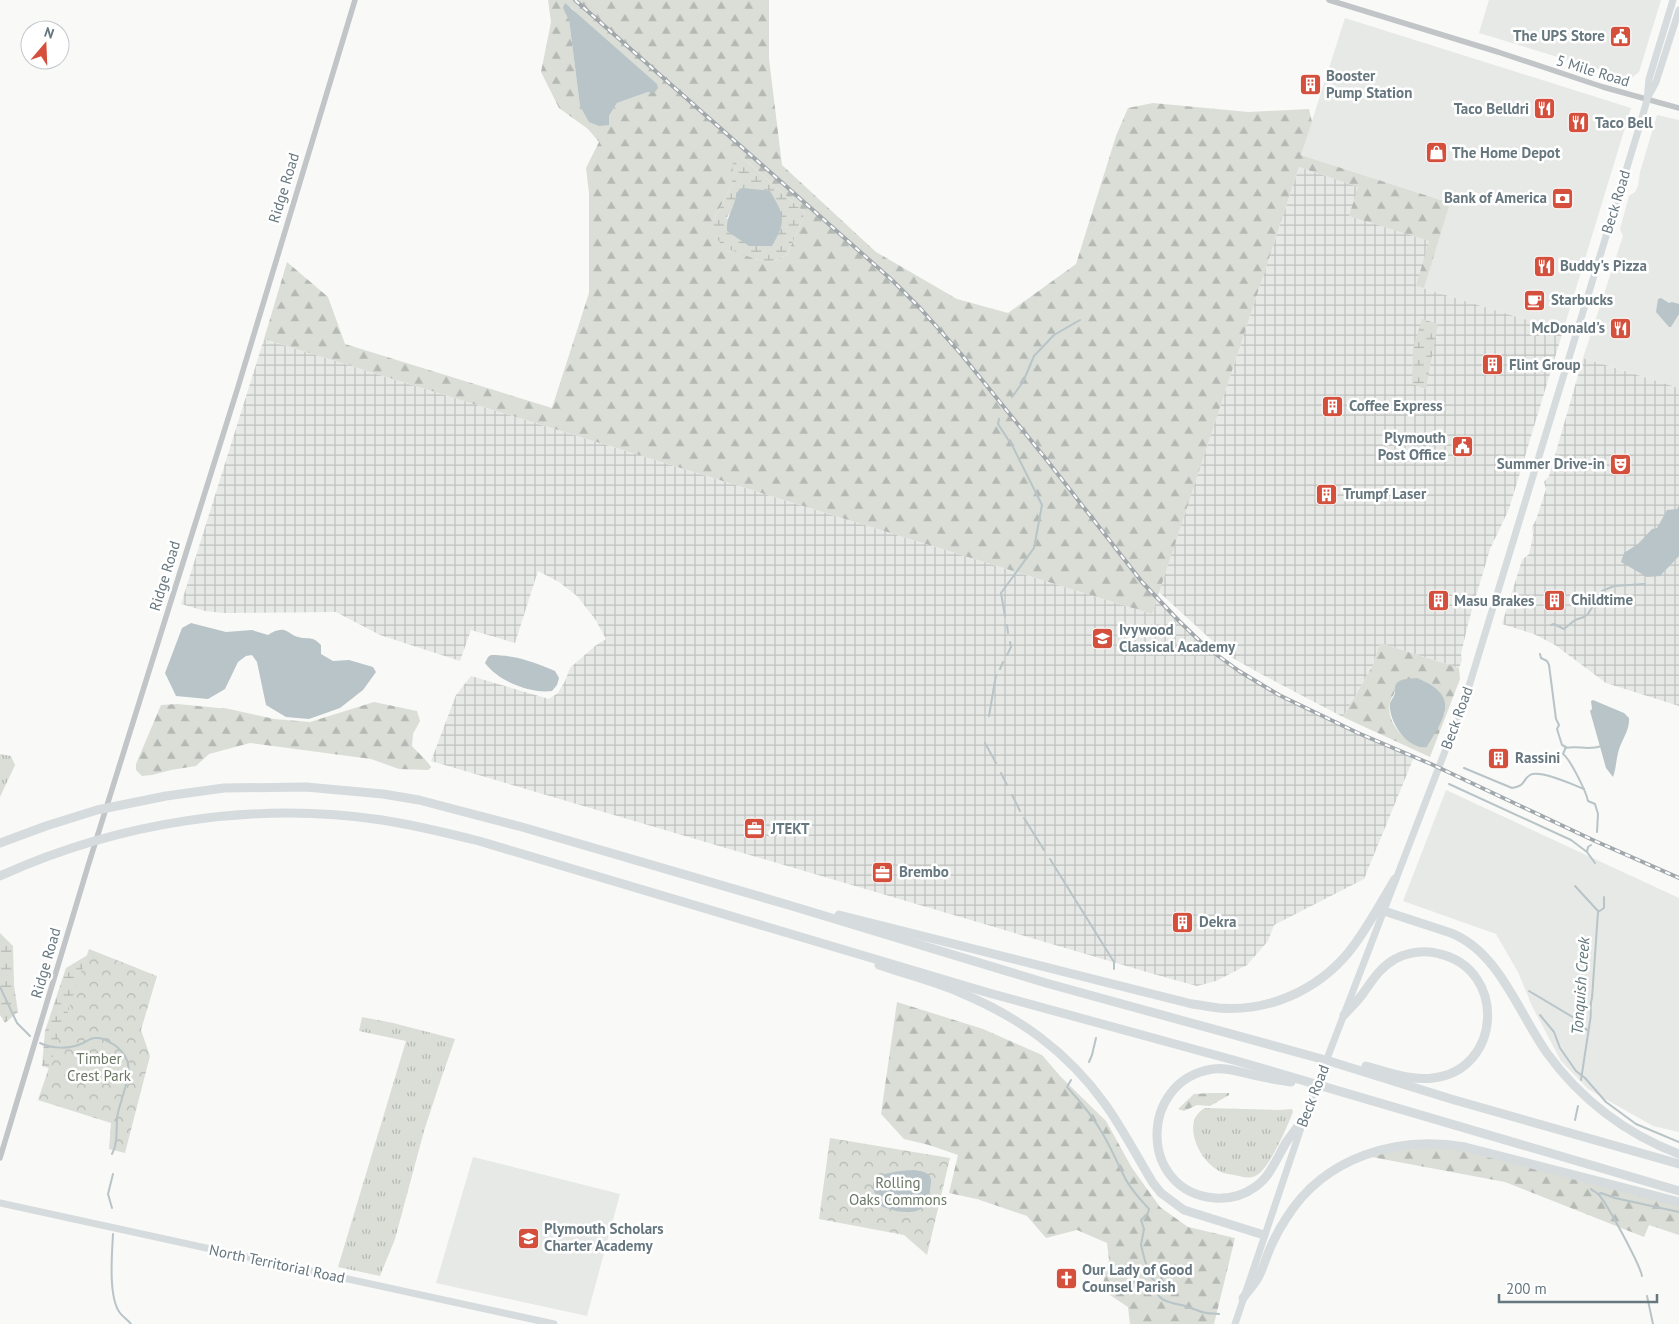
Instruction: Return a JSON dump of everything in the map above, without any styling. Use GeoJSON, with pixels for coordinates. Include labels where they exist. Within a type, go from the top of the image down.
{"type":"FeatureCollection","features":[{"type":"Feature","properties":{"kind":"highway"},"geometry":{"type":"LineString","coordinates":[[0,844],[75,816],[166,796],[224,788],[306,786],[383,794],[438,804],[792,906],[1046,983],[1329,1061],[1450,1099],[1679,1164]]}},
{"type":"Feature","properties":{"kind":"highway"},"geometry":{"type":"LineString","coordinates":[[0,876],[49,856],[102,839],[174,823],[274,812],[334,815],[411,825],[462,837],[990,993],[1237,1061],[1679,1191]]}},
{"type":"Feature","properties":{"kind":"highway"},"geometry":{"type":"LineString","coordinates":[[792,906],[850,918],[1183,1002],[1220,1008],[1244,1007],[1278,1001],[1320,980],[1348,953],[1395,879]]}},
{"type":"Feature","properties":{"kind":"highway"},"geometry":{"type":"LineString","coordinates":[[1384,910],[1451,933],[1474,945],[1496,969],[1550,1057],[1581,1092],[1623,1126],[1657,1145],[1679,1154]]}},
{"type":"Feature","properties":{"kind":"highway"},"geometry":{"type":"LineString","coordinates":[[811,939],[860,959],[956,991],[1020,1022],[1049,1044],[1088,1083],[1106,1105],[1161,1193],[1184,1210],[1264,1235]]}},
{"type":"Feature","properties":{"kind":"highway"},"geometry":{"type":"LineString","coordinates":[[1329,1061],[1353,1063],[1406,1077],[1439,1077],[1460,1068],[1474,1056],[1485,1035],[1488,1015],[1483,989],[1472,973],[1453,959],[1442,954],[1427,952],[1405,955],[1387,964],[1372,978],[1364,993],[1344,1015]]}},
{"type":"Feature","properties":{"kind":"highway"},"geometry":{"type":"LineString","coordinates":[[1305,1116],[1265,1178],[1256,1187],[1245,1193],[1233,1196],[1208,1197],[1185,1189],[1169,1173],[1157,1146],[1157,1122],[1166,1100],[1184,1081],[1196,1074],[1213,1069],[1230,1069],[1333,1090]]}},
{"type":"Feature","properties":{"kind":"highway"},"geometry":{"type":"LineString","coordinates":[[1243,1298],[1259,1278],[1271,1245],[1300,1200],[1318,1182],[1341,1166],[1361,1156],[1384,1148],[1421,1143],[1448,1144],[1679,1202]]}},
{"type":"Feature","properties":{"kind":"main road","name":"Beck Road"},"geometry":{"type":"LineString","coordinates":[[1647,100],[1649,80],[1673,0]]}},
{"type":"Feature","properties":{"kind":"main road","name":"Beck Road"},"geometry":{"type":"LineString","coordinates":[[1234,1324],[1305,1116],[1470,683],[1647,100],[1656,82],[1679,10]]}},
{"type":"Feature","properties":{"kind":"main road","name":"North Territorial Road"},"geometry":{"type":"LineString","coordinates":[[0,1203],[554,1324]]}},
{"type":"Feature","properties":{"kind":"street","name":"Ridge Road"},"geometry":{"type":"LineString","coordinates":[[0,1158],[355,0]]}},
{"type":"Feature","properties":{"kind":"street","name":"5 Mile Road"},"geometry":{"type":"LineString","coordinates":[[1329,0],[1647,100],[1679,108]]}},
{"type":"Feature","properties":{"kind":"shaded area"},"geometry":{"type":"Polygon","coordinates":[[[1489,0],[1661,0],[1639,72],[1630,79],[1479,33],[1489,0]]]}},
{"type":"Feature","properties":{"kind":"shaded area"},"geometry":{"type":"Polygon","coordinates":[[[565,3],[657,84],[658,88],[655,92],[648,92],[617,103],[609,116],[609,125],[599,126],[589,122],[580,106],[569,20],[563,8],[565,3]]]}},
{"type":"Feature","properties":{"kind":"shaded area"},"geometry":{"type":"Polygon","coordinates":[[[1345,18],[1631,108],[1563,331],[1416,286],[1441,200],[1301,155],[1345,18]]]}},
{"type":"Feature","properties":{"kind":"shaded area"},"geometry":{"type":"Polygon","coordinates":[[[1657,115],[1679,120],[1679,388],[1583,358],[1623,236],[1620,229],[1629,196],[1635,192],[1638,186],[1640,172],[1657,115]]]}},
{"type":"Feature","properties":{"kind":"shaded area"},"geometry":{"type":"Polygon","coordinates":[[[1299,167],[1359,187],[1350,216],[1430,241],[1416,286],[1563,331],[1509,509],[1490,549],[1469,620],[1459,668],[1380,643],[1373,665],[1343,717],[1229,656],[1159,592],[1299,167]]]}},
{"type":"Feature","properties":{"kind":"shaded area"},"geometry":{"type":"Polygon","coordinates":[[[742,188],[770,191],[779,207],[782,218],[780,230],[772,246],[749,246],[727,231],[728,220],[736,193],[742,188]]]}},
{"type":"Feature","properties":{"kind":"shaded area"},"geometry":{"type":"Polygon","coordinates":[[[1661,298],[1669,303],[1679,304],[1679,314],[1671,327],[1656,312],[1658,299],[1661,298]]]}},
{"type":"Feature","properties":{"kind":"shaded area"},"geometry":{"type":"Polygon","coordinates":[[[264,339],[1152,614],[1157,598],[1206,647],[1239,671],[1279,695],[1358,733],[1414,757],[1364,879],[1274,925],[1268,941],[1247,965],[1216,981],[1197,986],[431,761],[456,695],[471,676],[549,699],[558,693],[570,668],[606,639],[595,619],[577,596],[559,582],[538,571],[515,643],[471,630],[460,661],[380,635],[336,612],[223,613],[205,611],[181,604],[264,339]]]}},
{"type":"Feature","properties":{"kind":"shaded area"},"geometry":{"type":"Polygon","coordinates":[[[1583,358],[1679,388],[1679,706],[1606,683],[1555,645],[1534,634],[1502,624],[1522,560],[1529,554],[1533,536],[1532,527],[1546,489],[1544,482],[1549,476],[1583,358]]]}},
{"type":"Feature","properties":{"kind":"shaded area"},"geometry":{"type":"Polygon","coordinates":[[[1679,505],[1679,556],[1660,576],[1647,577],[1621,562],[1624,553],[1638,544],[1652,529],[1657,528],[1667,510],[1677,509],[1679,505]]]}},
{"type":"Feature","properties":{"kind":"shaded area"},"geometry":{"type":"Polygon","coordinates":[[[191,623],[226,632],[252,630],[268,635],[278,630],[284,630],[299,637],[318,642],[321,645],[321,654],[333,661],[349,660],[373,667],[376,672],[363,690],[340,708],[309,719],[286,717],[266,705],[257,662],[252,655],[246,656],[238,662],[225,689],[208,699],[176,696],[165,673],[182,628],[191,623]]]}},
{"type":"Feature","properties":{"kind":"shaded area"},"geometry":{"type":"Polygon","coordinates":[[[491,655],[508,656],[524,660],[555,671],[559,678],[557,685],[552,691],[543,691],[525,688],[506,681],[485,663],[491,655]]]}},
{"type":"Feature","properties":{"kind":"shaded area"},"geometry":{"type":"Polygon","coordinates":[[[1417,678],[1431,685],[1444,699],[1444,716],[1427,747],[1412,744],[1400,733],[1390,710],[1390,703],[1395,694],[1397,683],[1402,680],[1417,678]]]}},
{"type":"Feature","properties":{"kind":"shaded area"},"geometry":{"type":"Polygon","coordinates":[[[1593,700],[1624,713],[1629,718],[1628,727],[1619,748],[1613,777],[1606,768],[1590,711],[1592,709],[1591,701],[1593,700]]]}},
{"type":"Feature","properties":{"kind":"shaded area"},"geometry":{"type":"Polygon","coordinates":[[[1446,790],[1679,898],[1679,1132],[1653,1126],[1588,1089],[1561,1061],[1532,1006],[1518,972],[1496,934],[1403,901],[1446,790]]]}},
{"type":"Feature","properties":{"kind":"shaded area","name":"Plymouth Scholars Charter Academy"},"geometry":{"type":"Polygon","coordinates":[[[473,1157],[620,1194],[587,1316],[436,1283],[473,1157]]]}},
{"type":"Feature","properties":{"kind":"shaded area"},"geometry":{"type":"Polygon","coordinates":[[[914,1170],[926,1173],[931,1179],[929,1200],[925,1206],[912,1212],[904,1212],[881,1206],[874,1192],[874,1182],[889,1173],[914,1170]]]}},
{"type":"Feature","properties":{"kind":"green space"},"geometry":{"type":"Polygon","coordinates":[[[548,0],[769,0],[769,59],[782,165],[876,252],[957,299],[1008,313],[1076,264],[1116,136],[1128,108],[1153,103],[1248,112],[1309,109],[1312,122],[1301,155],[1450,203],[1424,288],[1416,286],[1429,241],[1349,216],[1358,187],[1299,167],[1152,614],[264,339],[287,262],[328,297],[345,344],[552,408],[589,293],[589,193],[586,168],[599,142],[588,129],[559,108],[541,72],[551,22],[548,0]],[[571,7],[569,20],[580,106],[609,116],[617,103],[648,92],[655,92],[576,13],[571,7]],[[741,156],[732,185],[713,221],[755,259],[771,262],[787,255],[805,213],[741,156]]]}},
{"type":"Feature","properties":{"kind":"green space"},"geometry":{"type":"Polygon","coordinates":[[[741,156],[805,213],[787,255],[771,262],[755,259],[723,247],[711,230],[713,221],[732,185],[733,158],[741,156]],[[736,193],[734,206],[726,219],[778,204],[736,193]]]}},
{"type":"Feature","properties":{"kind":"green space"},"geometry":{"type":"Polygon","coordinates":[[[1422,319],[1438,324],[1426,389],[1412,384],[1413,349],[1422,319]]]}},
{"type":"Feature","properties":{"kind":"green space"},"geometry":{"type":"Polygon","coordinates":[[[1380,643],[1459,668],[1460,679],[1430,757],[1343,717],[1373,665],[1380,643]],[[1395,687],[1389,710],[1394,725],[1405,738],[1419,746],[1427,747],[1445,712],[1395,687]]]}},
{"type":"Feature","properties":{"kind":"green space"},"geometry":{"type":"Polygon","coordinates":[[[374,702],[417,711],[420,721],[413,734],[412,746],[431,767],[428,770],[399,769],[371,759],[250,743],[209,754],[196,766],[142,776],[136,770],[136,764],[161,705],[177,704],[229,709],[274,719],[310,722],[374,702]]]}},
{"type":"Feature","properties":{"kind":"green space"},"geometry":{"type":"Polygon","coordinates":[[[0,754],[11,756],[15,765],[0,797],[0,754]]]}},
{"type":"Feature","properties":{"kind":"green space"},"geometry":{"type":"Polygon","coordinates":[[[0,933],[13,946],[14,985],[18,1012],[5,1023],[0,1015],[0,933]]]}},
{"type":"Feature","properties":{"kind":"green space","name":"Timber Crest Park"},"geometry":{"type":"Polygon","coordinates":[[[89,949],[157,976],[141,1030],[150,1056],[125,1153],[109,1149],[111,1123],[38,1100],[89,949]]]}},
{"type":"Feature","properties":{"kind":"green space"},"geometry":{"type":"Polygon","coordinates":[[[91,953],[117,1088],[42,1066],[45,1031],[66,968],[91,953]]]}},
{"type":"Feature","properties":{"kind":"green space"},"geometry":{"type":"Polygon","coordinates":[[[897,1002],[983,1029],[1042,1055],[1061,1077],[1106,1121],[1132,1168],[1160,1207],[1188,1227],[1235,1238],[1214,1324],[1130,1324],[1128,1307],[1110,1295],[1103,1285],[1109,1260],[1107,1243],[1077,1230],[1046,1238],[1027,1216],[977,1199],[949,1193],[958,1155],[904,1139],[881,1114],[897,1002]]]}},
{"type":"Feature","properties":{"kind":"green space"},"geometry":{"type":"Polygon","coordinates":[[[362,1017],[455,1039],[424,1131],[395,1239],[380,1276],[338,1267],[406,1041],[359,1031],[362,1017]]]}},
{"type":"Feature","properties":{"kind":"green space"},"geometry":{"type":"Polygon","coordinates":[[[1229,1093],[1229,1095],[1210,1106],[1197,1105],[1184,1111],[1178,1109],[1194,1094],[1229,1093]]]}},
{"type":"Feature","properties":{"kind":"green space"},"geometry":{"type":"Polygon","coordinates":[[[1205,1108],[1292,1109],[1293,1112],[1279,1144],[1265,1168],[1254,1177],[1247,1177],[1220,1171],[1209,1164],[1203,1157],[1198,1148],[1193,1130],[1194,1121],[1205,1108]]]}},
{"type":"Feature","properties":{"kind":"green space","name":"Rolling Oaks Commons"},"geometry":{"type":"Polygon","coordinates":[[[830,1138],[950,1158],[927,1255],[904,1235],[819,1219],[830,1138]]]}},
{"type":"Feature","properties":{"kind":"green space"},"geometry":{"type":"Polygon","coordinates":[[[1448,1144],[1679,1205],[1679,1235],[1649,1225],[1644,1237],[1505,1182],[1361,1155],[1448,1144]]]}},
{"type":"Feature","properties":{"kind":"waterway"},"geometry":{"type":"LineString","coordinates":[[1012,397],[1023,382],[1034,356],[1054,335],[1080,320]]}},
{"type":"Feature","properties":{"kind":"waterway"},"geometry":{"type":"LineString","coordinates":[[999,419],[998,424],[1013,447],[1042,505],[1034,548],[1001,593],[1005,616]]}},
{"type":"Feature","properties":{"kind":"waterway"},"geometry":{"type":"LineString","coordinates":[[1551,625],[1554,624],[1564,629],[1575,620],[1584,617],[1588,614],[1602,591],[1614,586],[1645,584]]}},
{"type":"Feature","properties":{"kind":"waterway"},"geometry":{"type":"LineString","coordinates":[[1007,625],[1008,633]]}},
{"type":"Feature","properties":{"kind":"waterway"},"geometry":{"type":"LineString","coordinates":[[1007,655],[1011,647],[1010,642]]}},
{"type":"Feature","properties":{"kind":"waterway","name":"Tonquish Creek"},"geometry":{"type":"LineString","coordinates":[[1540,654],[1541,658],[1547,661],[1549,665],[1556,719],[1559,725],[1557,729],[1562,745],[1566,747],[1563,754],[1570,762],[1588,801],[1595,804],[1598,814],[1597,832]]}},
{"type":"Feature","properties":{"kind":"waterway"},"geometry":{"type":"LineString","coordinates":[[1000,669],[1003,662]]}},
{"type":"Feature","properties":{"kind":"waterway"},"geometry":{"type":"LineString","coordinates":[[989,716],[996,675]]}},
{"type":"Feature","properties":{"kind":"waterway"},"geometry":{"type":"LineString","coordinates":[[985,743],[996,763]]}},
{"type":"Feature","properties":{"kind":"waterway"},"geometry":{"type":"LineString","coordinates":[[1565,748],[1602,746]]}},
{"type":"Feature","properties":{"kind":"waterway"},"geometry":{"type":"LineString","coordinates":[[1464,768],[1512,788],[1520,786],[1530,775],[1541,774],[1584,789]]}},
{"type":"Feature","properties":{"kind":"waterway"},"geometry":{"type":"LineString","coordinates":[[1001,773],[1007,785]]}},
{"type":"Feature","properties":{"kind":"waterway"},"geometry":{"type":"LineString","coordinates":[[1449,784],[1571,840],[1587,852],[1595,863]]}},
{"type":"Feature","properties":{"kind":"waterway"},"geometry":{"type":"LineString","coordinates":[[1012,795],[1020,811]]}},
{"type":"Feature","properties":{"kind":"waterway"},"geometry":{"type":"LineString","coordinates":[[1024,818],[1044,850]]}},
{"type":"Feature","properties":{"kind":"waterway","name":"Tonquish Creek"},"geometry":{"type":"LineString","coordinates":[[1587,852],[1588,847],[1591,845]]}},
{"type":"Feature","properties":{"kind":"waterway"},"geometry":{"type":"LineString","coordinates":[[1050,859],[1114,962],[1114,969]]}},
{"type":"Feature","properties":{"kind":"waterway"},"geometry":{"type":"LineString","coordinates":[[1575,886],[1598,911]]}},
{"type":"Feature","properties":{"kind":"waterway","name":"Tonquish Creek"},"geometry":{"type":"LineString","coordinates":[[1581,1080],[1591,1018],[1598,912],[1604,908],[1604,897]]}},
{"type":"Feature","properties":{"kind":"waterway"},"geometry":{"type":"LineString","coordinates":[[0,987],[17,1023],[30,1036]]}},
{"type":"Feature","properties":{"kind":"waterway"},"geometry":{"type":"LineString","coordinates":[[1529,991],[1576,1019],[1587,1030]]}},
{"type":"Feature","properties":{"kind":"waterway"},"geometry":{"type":"LineString","coordinates":[[1540,1015],[1554,1032],[1560,1048],[1576,1071],[1585,1078],[1606,1102],[1636,1124],[1679,1142]]}},
{"type":"Feature","properties":{"kind":"waterway"},"geometry":{"type":"LineString","coordinates":[[40,1043],[55,1047],[66,1047],[76,1046],[98,1038],[111,1043],[122,1052],[129,1072],[118,1113],[116,1142],[112,1154]]}},
{"type":"Feature","properties":{"kind":"waterway"},"geometry":{"type":"LineString","coordinates":[[1089,1062],[1096,1038]]}},
{"type":"Feature","properties":{"kind":"waterway"},"geometry":{"type":"LineString","coordinates":[[1071,1080],[1067,1087],[1096,1123],[1127,1182],[1149,1209],[1148,1213],[1141,1220],[1144,1229],[1141,1245],[1152,1278],[1158,1285],[1158,1295],[1170,1303],[1219,1314]]}},
{"type":"Feature","properties":{"kind":"waterway","name":"Tonquish Creek"},"geometry":{"type":"LineString","coordinates":[[1575,1120],[1578,1106]]}},
{"type":"Feature","properties":{"kind":"waterway"},"geometry":{"type":"LineString","coordinates":[[112,1208],[108,1194],[113,1174]]}},
{"type":"Feature","properties":{"kind":"waterway","name":"Tonquish Creek"},"geometry":{"type":"LineString","coordinates":[[1591,1189],[1598,1194],[1608,1208],[1642,1276]]}},
{"type":"Feature","properties":{"kind":"waterway"},"geometry":{"type":"LineString","coordinates":[[1599,1194],[1679,1212]]}},
{"type":"Feature","properties":{"kind":"waterway"},"geometry":{"type":"LineString","coordinates":[[113,1234],[112,1286],[114,1297],[120,1313],[131,1324]]}},
{"type":"Feature","properties":{"kind":"waterway","name":"Tonquish Creek"},"geometry":{"type":"LineString","coordinates":[[1647,1296],[1653,1324]]}},
{"type":"Feature","properties":{"kind":"railway"},"geometry":{"type":"LineString","coordinates":[[575,0],[893,281],[920,308],[961,354],[1142,582],[1206,647],[1239,671],[1279,695],[1358,733],[1431,764],[1679,878]]}},
{"type":"Feature","properties":{"kind":"place","name":"The UPS Store"},"geometry":{"type":"Point","coordinates":[1621,36]}},
{"type":"Feature","properties":{"kind":"place","name":"Booster Pump Station"},"geometry":{"type":"Point","coordinates":[1310,85]}},
{"type":"Feature","properties":{"kind":"place","name":"Taco Belldri"},"geometry":{"type":"Point","coordinates":[1545,109]}},
{"type":"Feature","properties":{"kind":"place","name":"Taco Bell"},"geometry":{"type":"Point","coordinates":[1579,123]}},
{"type":"Feature","properties":{"kind":"place","name":"The Home Depot"},"geometry":{"type":"Point","coordinates":[1436,153]}},
{"type":"Feature","properties":{"kind":"place","name":"Bank of America"},"geometry":{"type":"Point","coordinates":[1563,198]}},
{"type":"Feature","properties":{"kind":"place","name":"Buddy's Pizza"},"geometry":{"type":"Point","coordinates":[1544,266]}},
{"type":"Feature","properties":{"kind":"place","name":"Starbucks"},"geometry":{"type":"Point","coordinates":[1535,300]}},
{"type":"Feature","properties":{"kind":"place","name":"McDonald's"},"geometry":{"type":"Point","coordinates":[1621,328]}},
{"type":"Feature","properties":{"kind":"place","name":"Flint Group"},"geometry":{"type":"Point","coordinates":[1493,365]}},
{"type":"Feature","properties":{"kind":"place","name":"Coffee Express"},"geometry":{"type":"Point","coordinates":[1333,406]}},
{"type":"Feature","properties":{"kind":"place","name":"Plymouth Post Office"},"geometry":{"type":"Point","coordinates":[1462,447]}},
{"type":"Feature","properties":{"kind":"place","name":"Summer Drive-in"},"geometry":{"type":"Point","coordinates":[1621,464]}},
{"type":"Feature","properties":{"kind":"place","name":"Trumpf Laser"},"geometry":{"type":"Point","coordinates":[1327,494]}},
{"type":"Feature","properties":{"kind":"place","name":"Childtime"},"geometry":{"type":"Point","coordinates":[1555,600]}},
{"type":"Feature","properties":{"kind":"place","name":"Masu Brakes"},"geometry":{"type":"Point","coordinates":[1438,601]}},
{"type":"Feature","properties":{"kind":"place","name":"Ivywood Classical Academy"},"geometry":{"type":"Point","coordinates":[1103,639]}},
{"type":"Feature","properties":{"kind":"place","name":"Rassini"},"geometry":{"type":"Point","coordinates":[1499,758]}},
{"type":"Feature","properties":{"kind":"place","name":"JTEKT"},"geometry":{"type":"Point","coordinates":[755,829]}},
{"type":"Feature","properties":{"kind":"place","name":"Brembo"},"geometry":{"type":"Point","coordinates":[883,872]}},
{"type":"Feature","properties":{"kind":"place","name":"Dekra"},"geometry":{"type":"Point","coordinates":[1183,922]}},
{"type":"Feature","properties":{"kind":"place","name":"Plymouth Scholars Charter Academy"},"geometry":{"type":"Point","coordinates":[528,1238]}},
{"type":"Feature","properties":{"kind":"place","name":"Our Lady of Good Counsel Parish"},"geometry":{"type":"Point","coordinates":[1066,1279]}}]}
